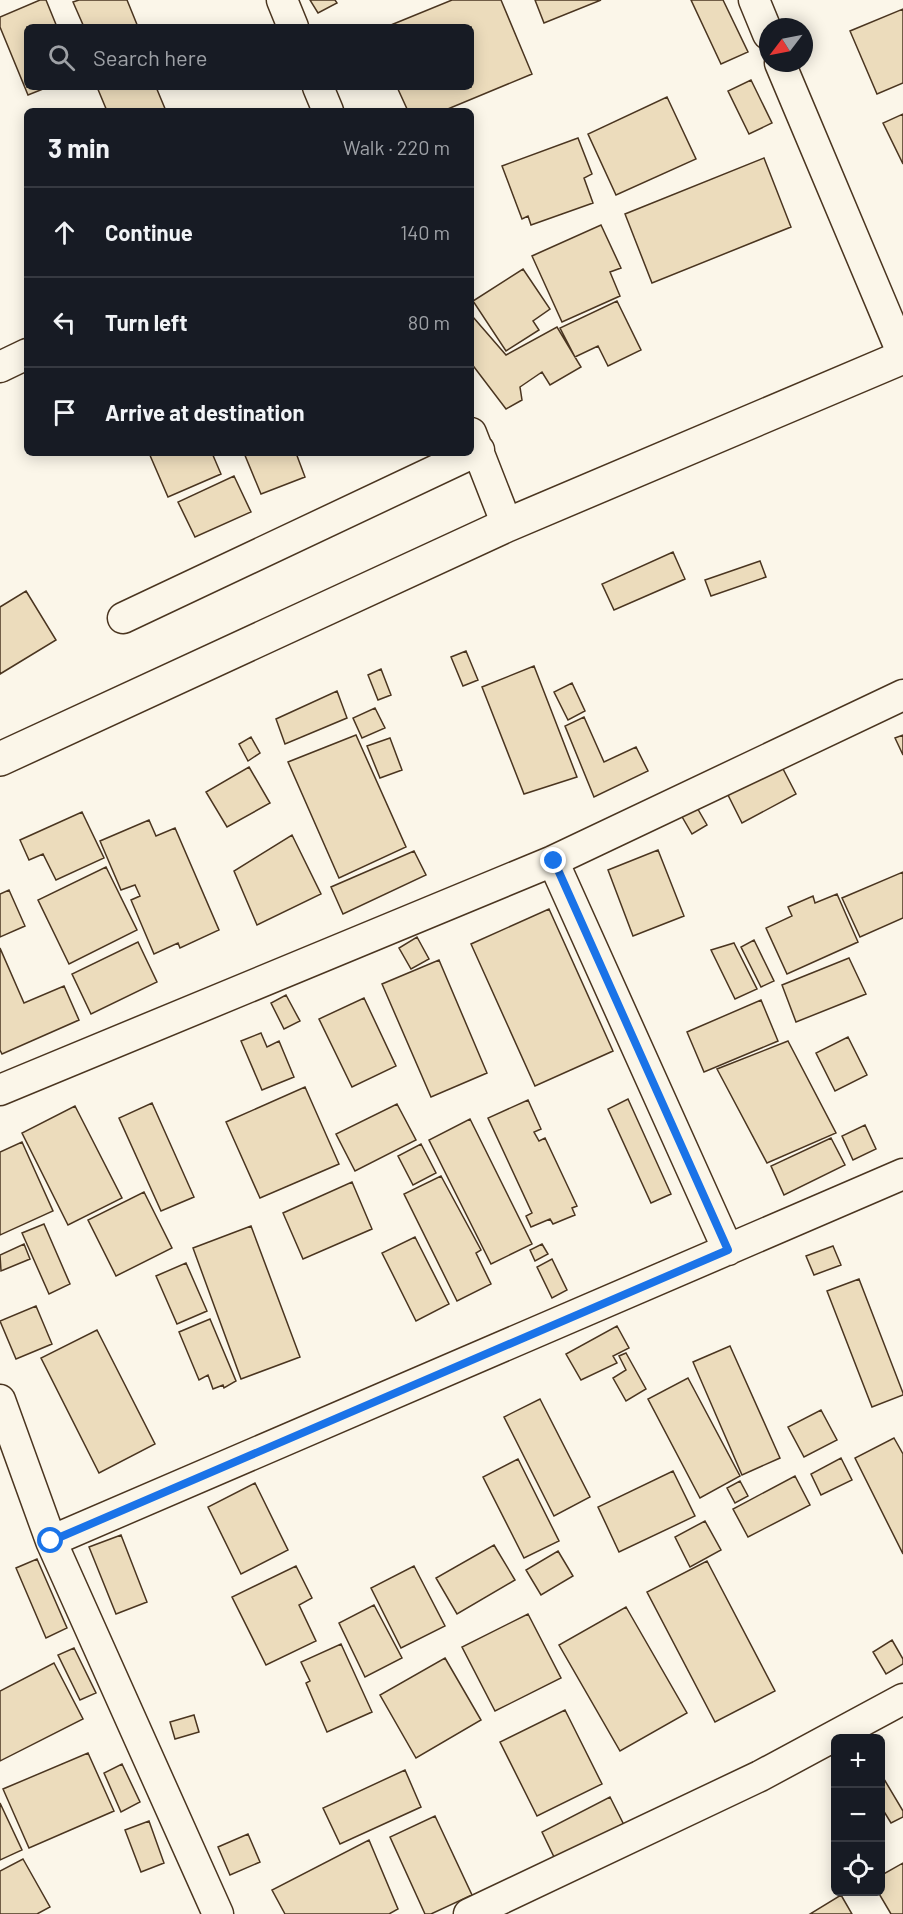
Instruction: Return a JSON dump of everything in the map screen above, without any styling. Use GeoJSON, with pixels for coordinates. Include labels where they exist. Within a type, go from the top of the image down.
{"type":"FeatureCollection","features":[{"type":"Feature","properties":{"kind":"street"},"geometry":{"type":"LineString","coordinates":[[282,0],[292,24]]}},
{"type":"Feature","properties":{"kind":"street"},"geometry":{"type":"LineString","coordinates":[[754,0],[761,18]]}},
{"type":"Feature","properties":{"kind":"street"},"geometry":{"type":"LineString","coordinates":[[0,759],[507,525],[903,356],[784,72]]}},
{"type":"Feature","properties":{"kind":"street"},"geometry":{"type":"LineString","coordinates":[[319,90],[327,108]]}},
{"type":"Feature","properties":{"kind":"street"},"geometry":{"type":"LineString","coordinates":[[0,367],[24,355]]}},
{"type":"Feature","properties":{"kind":"street"},"geometry":{"type":"LineString","coordinates":[[475,441],[507,525]]}},
{"type":"Feature","properties":{"kind":"street"},"geometry":{"type":"LineString","coordinates":[[123,618],[445,456]]}},
{"type":"Feature","properties":{"kind":"street"},"geometry":{"type":"LineString","coordinates":[[0,1090],[554,861],[903,695]]}},
{"type":"Feature","properties":{"kind":"street"},"geometry":{"type":"LineString","coordinates":[[554,861],[728,1250]]}},
{"type":"Feature","properties":{"kind":"street"},"geometry":{"type":"LineString","coordinates":[[51,1541],[903,1174]]}},
{"type":"Feature","properties":{"kind":"street"},"geometry":{"type":"LineString","coordinates":[[0,1400],[51,1541],[218,1914]]}},
{"type":"Feature","properties":{"kind":"street"},"geometry":{"type":"LineString","coordinates":[[469,1914],[759,1776],[903,1699]]}},
{"type":"Feature","properties":{"kind":"building"},"geometry":{"type":"Polygon","coordinates":[[[40,0],[46,0],[56,24],[24,24],[24,85],[0,27],[0,17],[40,0]]]}},
{"type":"Feature","properties":{"kind":"building"},"geometry":{"type":"Polygon","coordinates":[[[127,0],[137,24],[83,24],[73,2],[127,0]]]}},
{"type":"Feature","properties":{"kind":"building"},"geometry":{"type":"Polygon","coordinates":[[[310,0],[335,0],[337,3],[318,13],[310,0]]]}},
{"type":"Feature","properties":{"kind":"building"},"geometry":{"type":"Polygon","coordinates":[[[452,0],[501,0],[532,74],[450,108],[407,108],[398,90],[474,90],[474,24],[393,24],[452,0]]]}},
{"type":"Feature","properties":{"kind":"building"},"geometry":{"type":"Polygon","coordinates":[[[535,0],[601,0],[544,23],[535,0]]]}},
{"type":"Feature","properties":{"kind":"building"},"geometry":{"type":"Polygon","coordinates":[[[691,0],[723,0],[748,52],[721,64],[691,0]]]}},
{"type":"Feature","properties":{"kind":"building"},"geometry":{"type":"Polygon","coordinates":[[[903,9],[903,83],[877,94],[850,31],[903,9]]]}},
{"type":"Feature","properties":{"kind":"building"},"geometry":{"type":"Polygon","coordinates":[[[751,80],[772,123],[749,134],[728,91],[751,80]]]}},
{"type":"Feature","properties":{"kind":"building"},"geometry":{"type":"Polygon","coordinates":[[[26,90],[40,90],[28,95],[26,90]]]}},
{"type":"Feature","properties":{"kind":"building"},"geometry":{"type":"Polygon","coordinates":[[[98,90],[157,90],[165,108],[106,108],[98,90]]]}},
{"type":"Feature","properties":{"kind":"building"},"geometry":{"type":"Polygon","coordinates":[[[667,97],[696,159],[616,195],[588,134],[667,97]]]}},
{"type":"Feature","properties":{"kind":"building"},"geometry":{"type":"Polygon","coordinates":[[[903,114],[903,164],[883,123],[903,114]]]}},
{"type":"Feature","properties":{"kind":"building"},"geometry":{"type":"Polygon","coordinates":[[[578,138],[592,174],[584,178],[593,203],[531,225],[528,216],[522,219],[502,166],[578,138]]]}},
{"type":"Feature","properties":{"kind":"building"},"geometry":{"type":"Polygon","coordinates":[[[764,158],[791,227],[652,283],[625,214],[764,158]]]}},
{"type":"Feature","properties":{"kind":"building"},"geometry":{"type":"Polygon","coordinates":[[[601,225],[621,268],[610,272],[620,296],[562,322],[532,256],[601,225]]]}},
{"type":"Feature","properties":{"kind":"building"},"geometry":{"type":"Polygon","coordinates":[[[523,269],[550,309],[533,321],[539,330],[506,351],[474,300],[523,269]]]}},
{"type":"Feature","properties":{"kind":"building"},"geometry":{"type":"Polygon","coordinates":[[[617,301],[641,350],[608,366],[598,346],[575,357],[560,328],[617,301]]]}},
{"type":"Feature","properties":{"kind":"building"},"geometry":{"type":"Polygon","coordinates":[[[474,318],[506,355],[557,327],[581,367],[550,385],[542,372],[520,387],[522,400],[506,409],[474,367],[474,318]]]}},
{"type":"Feature","properties":{"kind":"building"},"geometry":{"type":"Polygon","coordinates":[[[150,456],[213,456],[221,474],[168,497],[150,456]]]}},
{"type":"Feature","properties":{"kind":"building"},"geometry":{"type":"Polygon","coordinates":[[[245,456],[297,456],[305,477],[261,494],[245,456]]]}},
{"type":"Feature","properties":{"kind":"building"},"geometry":{"type":"Polygon","coordinates":[[[234,476],[251,512],[195,537],[178,502],[234,476]]]}},
{"type":"Feature","properties":{"kind":"building"},"geometry":{"type":"Polygon","coordinates":[[[673,552],[685,579],[614,610],[602,584],[673,552]]]}},
{"type":"Feature","properties":{"kind":"building"},"geometry":{"type":"Polygon","coordinates":[[[760,561],[766,577],[711,596],[705,580],[760,561]]]}},
{"type":"Feature","properties":{"kind":"building"},"geometry":{"type":"Polygon","coordinates":[[[26,591],[56,640],[0,674],[0,607],[26,591]]]}},
{"type":"Feature","properties":{"kind":"building"},"geometry":{"type":"Polygon","coordinates":[[[466,651],[478,680],[463,686],[451,657],[466,651]]]}},
{"type":"Feature","properties":{"kind":"building"},"geometry":{"type":"Polygon","coordinates":[[[534,666],[577,777],[524,794],[482,687],[534,666]]]}},
{"type":"Feature","properties":{"kind":"building"},"geometry":{"type":"Polygon","coordinates":[[[381,669],[391,695],[378,700],[368,675],[381,669]]]}},
{"type":"Feature","properties":{"kind":"building"},"geometry":{"type":"Polygon","coordinates":[[[572,683],[585,711],[568,720],[554,692],[572,683]]]}},
{"type":"Feature","properties":{"kind":"building"},"geometry":{"type":"Polygon","coordinates":[[[337,691],[347,718],[285,744],[276,719],[337,691]]]}},
{"type":"Feature","properties":{"kind":"building"},"geometry":{"type":"Polygon","coordinates":[[[375,708],[385,728],[362,738],[353,718],[375,708]]]}},
{"type":"Feature","properties":{"kind":"building"},"geometry":{"type":"Polygon","coordinates":[[[584,717],[604,762],[636,747],[648,771],[594,797],[565,726],[584,717]]]}},
{"type":"Feature","properties":{"kind":"building"},"geometry":{"type":"Polygon","coordinates":[[[356,735],[406,847],[339,878],[288,762],[356,735]]]}},
{"type":"Feature","properties":{"kind":"building"},"geometry":{"type":"Polygon","coordinates":[[[903,735],[903,755],[895,738],[903,735]]]}},
{"type":"Feature","properties":{"kind":"building"},"geometry":{"type":"Polygon","coordinates":[[[251,737],[260,753],[248,761],[239,744],[251,737]]]}},
{"type":"Feature","properties":{"kind":"building"},"geometry":{"type":"Polygon","coordinates":[[[390,738],[402,770],[380,778],[367,746],[390,738]]]}},
{"type":"Feature","properties":{"kind":"building"},"geometry":{"type":"Polygon","coordinates":[[[781,765],[796,794],[742,823],[727,793],[781,765]]]}},
{"type":"Feature","properties":{"kind":"building"},"geometry":{"type":"Polygon","coordinates":[[[249,767],[270,803],[227,827],[206,792],[249,767]]]}},
{"type":"Feature","properties":{"kind":"building"},"geometry":{"type":"Polygon","coordinates":[[[692,799],[707,825],[692,834],[677,808],[692,799]]]}},
{"type":"Feature","properties":{"kind":"building"},"geometry":{"type":"Polygon","coordinates":[[[82,812],[104,858],[56,880],[43,854],[29,860],[20,840],[82,812]]]}},
{"type":"Feature","properties":{"kind":"building"},"geometry":{"type":"Polygon","coordinates":[[[149,820],[156,836],[175,828],[219,930],[180,948],[178,943],[154,954],[131,900],[140,896],[135,885],[121,890],[100,841],[149,820]]]}},
{"type":"Feature","properties":{"kind":"building"},"geometry":{"type":"Polygon","coordinates":[[[292,835],[321,894],[257,925],[234,871],[292,835]]]}},
{"type":"Feature","properties":{"kind":"building"},"geometry":{"type":"Polygon","coordinates":[[[658,850],[684,916],[633,936],[608,870],[658,850]]]}},
{"type":"Feature","properties":{"kind":"building"},"geometry":{"type":"Polygon","coordinates":[[[414,851],[426,875],[343,914],[331,887],[414,851]]]}},
{"type":"Feature","properties":{"kind":"building"},"geometry":{"type":"Polygon","coordinates":[[[106,867],[137,930],[69,964],[38,900],[106,867]]]}},
{"type":"Feature","properties":{"kind":"building"},"geometry":{"type":"Polygon","coordinates":[[[903,872],[903,918],[860,937],[842,898],[903,872]]]}},
{"type":"Feature","properties":{"kind":"building"},"geometry":{"type":"Polygon","coordinates":[[[9,890],[25,926],[0,937],[0,894],[9,890]]]}},
{"type":"Feature","properties":{"kind":"building"},"geometry":{"type":"Polygon","coordinates":[[[837,894],[858,942],[787,974],[766,928],[792,916],[788,907],[813,896],[815,903],[837,894]]]}},
{"type":"Feature","properties":{"kind":"building"},"geometry":{"type":"Polygon","coordinates":[[[549,909],[613,1051],[535,1086],[471,944],[549,909]]]}},
{"type":"Feature","properties":{"kind":"building"},"geometry":{"type":"Polygon","coordinates":[[[417,937],[429,959],[411,969],[399,948],[417,937]]]}},
{"type":"Feature","properties":{"kind":"building"},"geometry":{"type":"Polygon","coordinates":[[[754,940],[774,981],[761,987],[741,947],[754,940]]]}},
{"type":"Feature","properties":{"kind":"building"},"geometry":{"type":"Polygon","coordinates":[[[138,942],[157,982],[91,1014],[72,974],[138,942]]]}},
{"type":"Feature","properties":{"kind":"building"},"geometry":{"type":"Polygon","coordinates":[[[734,943],[757,989],[735,999],[711,950],[734,943]]]}},
{"type":"Feature","properties":{"kind":"building"},"geometry":{"type":"Polygon","coordinates":[[[0,948],[24,1003],[64,986],[79,1020],[2,1054],[0,1050],[0,948]]]}},
{"type":"Feature","properties":{"kind":"building"},"geometry":{"type":"Polygon","coordinates":[[[849,958],[866,994],[796,1022],[782,985],[849,958]]]}},
{"type":"Feature","properties":{"kind":"building"},"geometry":{"type":"Polygon","coordinates":[[[439,960],[487,1073],[431,1097],[382,984],[439,960]]]}},
{"type":"Feature","properties":{"kind":"building"},"geometry":{"type":"Polygon","coordinates":[[[286,995],[300,1021],[284,1029],[271,1003],[286,995]]]}},
{"type":"Feature","properties":{"kind":"building"},"geometry":{"type":"Polygon","coordinates":[[[364,998],[396,1066],[352,1087],[319,1019],[364,998]]]}},
{"type":"Feature","properties":{"kind":"building"},"geometry":{"type":"Polygon","coordinates":[[[761,1000],[778,1041],[704,1072],[687,1032],[761,1000]]]}},
{"type":"Feature","properties":{"kind":"building"},"geometry":{"type":"Polygon","coordinates":[[[261,1033],[267,1047],[279,1041],[294,1077],[262,1090],[241,1041],[261,1033]]]}},
{"type":"Feature","properties":{"kind":"building"},"geometry":{"type":"Polygon","coordinates":[[[848,1037],[867,1075],[835,1091],[816,1053],[848,1037]]]}},
{"type":"Feature","properties":{"kind":"building"},"geometry":{"type":"Polygon","coordinates":[[[788,1041],[836,1133],[767,1163],[717,1069],[788,1041]]]}},
{"type":"Feature","properties":{"kind":"building"},"geometry":{"type":"Polygon","coordinates":[[[305,1087],[339,1164],[260,1198],[226,1122],[305,1087]]]}},
{"type":"Feature","properties":{"kind":"building"},"geometry":{"type":"Polygon","coordinates":[[[628,1099],[671,1194],[651,1203],[608,1109],[628,1099]]]}},
{"type":"Feature","properties":{"kind":"building"},"geometry":{"type":"Polygon","coordinates":[[[528,1100],[541,1129],[534,1132],[539,1141],[545,1138],[577,1206],[572,1208],[575,1215],[553,1224],[550,1219],[531,1227],[526,1216],[532,1213],[488,1118],[528,1100]]]}},
{"type":"Feature","properties":{"kind":"building"},"geometry":{"type":"Polygon","coordinates":[[[152,1103],[194,1197],[161,1211],[119,1118],[152,1103]]]}},
{"type":"Feature","properties":{"kind":"building"},"geometry":{"type":"Polygon","coordinates":[[[397,1104],[416,1140],[355,1171],[336,1134],[397,1104]]]}},
{"type":"Feature","properties":{"kind":"building"},"geometry":{"type":"Polygon","coordinates":[[[75,1106],[122,1198],[68,1225],[22,1133],[75,1106]]]}},
{"type":"Feature","properties":{"kind":"building"},"geometry":{"type":"Polygon","coordinates":[[[470,1119],[532,1244],[491,1264],[429,1140],[470,1119]]]}},
{"type":"Feature","properties":{"kind":"building"},"geometry":{"type":"Polygon","coordinates":[[[865,1125],[876,1149],[853,1160],[842,1136],[865,1125]]]}},
{"type":"Feature","properties":{"kind":"building"},"geometry":{"type":"Polygon","coordinates":[[[831,1138],[845,1165],[784,1195],[771,1166],[831,1138]]]}},
{"type":"Feature","properties":{"kind":"building"},"geometry":{"type":"Polygon","coordinates":[[[22,1142],[53,1211],[0,1235],[0,1152],[22,1142]]]}},
{"type":"Feature","properties":{"kind":"building"},"geometry":{"type":"Polygon","coordinates":[[[421,1144],[436,1173],[413,1185],[398,1156],[421,1144]]]}},
{"type":"Feature","properties":{"kind":"building"},"geometry":{"type":"Polygon","coordinates":[[[441,1176],[481,1250],[476,1253],[491,1284],[457,1301],[404,1194],[441,1176]]]}},
{"type":"Feature","properties":{"kind":"building"},"geometry":{"type":"Polygon","coordinates":[[[352,1182],[372,1229],[303,1259],[283,1213],[352,1182]]]}},
{"type":"Feature","properties":{"kind":"building"},"geometry":{"type":"Polygon","coordinates":[[[144,1192],[172,1248],[116,1276],[88,1220],[144,1192]]]}},
{"type":"Feature","properties":{"kind":"building"},"geometry":{"type":"Polygon","coordinates":[[[44,1224],[70,1284],[49,1294],[22,1233],[44,1224]]]}},
{"type":"Feature","properties":{"kind":"building"},"geometry":{"type":"Polygon","coordinates":[[[251,1226],[300,1357],[241,1379],[193,1248],[251,1226]]]}},
{"type":"Feature","properties":{"kind":"building"},"geometry":{"type":"Polygon","coordinates":[[[415,1237],[449,1304],[416,1321],[382,1253],[415,1237]]]}},
{"type":"Feature","properties":{"kind":"building"},"geometry":{"type":"Polygon","coordinates":[[[24,1244],[30,1259],[1,1271],[0,1255],[24,1244]]]}},
{"type":"Feature","properties":{"kind":"building"},"geometry":{"type":"Polygon","coordinates":[[[542,1244],[548,1254],[535,1261],[530,1250],[542,1244]]]}},
{"type":"Feature","properties":{"kind":"building"},"geometry":{"type":"Polygon","coordinates":[[[833,1246],[841,1265],[814,1275],[806,1256],[833,1246]]]}},
{"type":"Feature","properties":{"kind":"building"},"geometry":{"type":"Polygon","coordinates":[[[552,1259],[567,1290],[552,1298],[537,1267],[552,1259]]]}},
{"type":"Feature","properties":{"kind":"building"},"geometry":{"type":"Polygon","coordinates":[[[186,1263],[207,1311],[177,1324],[156,1276],[186,1263]]]}},
{"type":"Feature","properties":{"kind":"building"},"geometry":{"type":"Polygon","coordinates":[[[859,1279],[903,1393],[903,1395],[872,1407],[827,1291],[859,1279]]]}},
{"type":"Feature","properties":{"kind":"building"},"geometry":{"type":"Polygon","coordinates":[[[36,1306],[52,1344],[16,1359],[0,1321],[36,1306]]]}},
{"type":"Feature","properties":{"kind":"building"},"geometry":{"type":"Polygon","coordinates":[[[210,1319],[236,1381],[224,1388],[223,1385],[213,1389],[208,1375],[199,1380],[179,1332],[210,1319]]]}},
{"type":"Feature","properties":{"kind":"building"},"geometry":{"type":"Polygon","coordinates":[[[617,1326],[629,1348],[613,1356],[617,1363],[581,1380],[566,1354],[617,1326]]]}},
{"type":"Feature","properties":{"kind":"building"},"geometry":{"type":"Polygon","coordinates":[[[97,1330],[155,1444],[99,1473],[41,1358],[97,1330]]]}},
{"type":"Feature","properties":{"kind":"building"},"geometry":{"type":"Polygon","coordinates":[[[730,1346],[780,1458],[742,1475],[693,1362],[730,1346]]]}},
{"type":"Feature","properties":{"kind":"building"},"geometry":{"type":"Polygon","coordinates":[[[626,1353],[646,1389],[626,1401],[613,1378],[626,1370],[619,1356],[626,1353]]]}},
{"type":"Feature","properties":{"kind":"building"},"geometry":{"type":"Polygon","coordinates":[[[688,1378],[740,1476],[700,1498],[648,1399],[688,1378]]]}},
{"type":"Feature","properties":{"kind":"building"},"geometry":{"type":"Polygon","coordinates":[[[540,1399],[590,1497],[554,1516],[504,1417],[540,1399]]]}},
{"type":"Feature","properties":{"kind":"building"},"geometry":{"type":"Polygon","coordinates":[[[821,1410],[837,1440],[804,1457],[788,1427],[821,1410]]]}},
{"type":"Feature","properties":{"kind":"building"},"geometry":{"type":"Polygon","coordinates":[[[894,1438],[903,1454],[903,1554],[855,1458],[894,1438]]]}},
{"type":"Feature","properties":{"kind":"building"},"geometry":{"type":"Polygon","coordinates":[[[841,1458],[852,1480],[821,1495],[811,1474],[841,1458]]]}},
{"type":"Feature","properties":{"kind":"building"},"geometry":{"type":"Polygon","coordinates":[[[518,1459],[559,1541],[524,1558],[483,1477],[518,1459]]]}},
{"type":"Feature","properties":{"kind":"building"},"geometry":{"type":"Polygon","coordinates":[[[673,1471],[695,1516],[619,1552],[598,1507],[673,1471]]]}},
{"type":"Feature","properties":{"kind":"building"},"geometry":{"type":"Polygon","coordinates":[[[795,1476],[810,1505],[748,1537],[733,1509],[795,1476]]]}},
{"type":"Feature","properties":{"kind":"building"},"geometry":{"type":"Polygon","coordinates":[[[740,1481],[748,1496],[735,1503],[727,1488],[740,1481]]]}},
{"type":"Feature","properties":{"kind":"building"},"geometry":{"type":"Polygon","coordinates":[[[255,1483],[288,1550],[241,1574],[208,1507],[255,1483]]]}},
{"type":"Feature","properties":{"kind":"building"},"geometry":{"type":"Polygon","coordinates":[[[705,1521],[721,1550],[690,1567],[675,1537],[705,1521]]]}},
{"type":"Feature","properties":{"kind":"building"},"geometry":{"type":"Polygon","coordinates":[[[121,1535],[147,1602],[116,1614],[89,1547],[121,1535]]]}},
{"type":"Feature","properties":{"kind":"building"},"geometry":{"type":"Polygon","coordinates":[[[494,1545],[515,1580],[457,1614],[436,1578],[494,1545]]]}},
{"type":"Feature","properties":{"kind":"building"},"geometry":{"type":"Polygon","coordinates":[[[558,1551],[573,1576],[541,1595],[526,1570],[558,1551]]]}},
{"type":"Feature","properties":{"kind":"building"},"geometry":{"type":"Polygon","coordinates":[[[37,1559],[67,1628],[46,1638],[16,1568],[37,1559]]]}},
{"type":"Feature","properties":{"kind":"building"},"geometry":{"type":"Polygon","coordinates":[[[707,1561],[775,1691],[715,1722],[647,1592],[707,1561]]]}},
{"type":"Feature","properties":{"kind":"building"},"geometry":{"type":"Polygon","coordinates":[[[296,1566],[312,1598],[299,1605],[316,1641],[266,1665],[232,1597],[296,1566]]]}},
{"type":"Feature","properties":{"kind":"building"},"geometry":{"type":"Polygon","coordinates":[[[414,1566],[445,1626],[401,1648],[371,1588],[414,1566]]]}},
{"type":"Feature","properties":{"kind":"building"},"geometry":{"type":"Polygon","coordinates":[[[374,1605],[402,1658],[365,1677],[339,1623],[374,1605]]]}},
{"type":"Feature","properties":{"kind":"building"},"geometry":{"type":"Polygon","coordinates":[[[626,1607],[687,1713],[620,1751],[559,1645],[626,1607]]]}},
{"type":"Feature","properties":{"kind":"building"},"geometry":{"type":"Polygon","coordinates":[[[528,1614],[561,1678],[495,1711],[462,1647],[528,1614]]]}},
{"type":"Feature","properties":{"kind":"building"},"geometry":{"type":"Polygon","coordinates":[[[892,1640],[903,1659],[903,1664],[886,1674],[873,1652],[892,1640]]]}},
{"type":"Feature","properties":{"kind":"building"},"geometry":{"type":"Polygon","coordinates":[[[341,1644],[372,1712],[327,1732],[306,1683],[310,1681],[301,1662],[341,1644]]]}},
{"type":"Feature","properties":{"kind":"building"},"geometry":{"type":"Polygon","coordinates":[[[74,1648],[96,1693],[80,1700],[58,1655],[74,1648]]]}},
{"type":"Feature","properties":{"kind":"building"},"geometry":{"type":"Polygon","coordinates":[[[445,1658],[481,1720],[416,1758],[380,1695],[445,1658]]]}},
{"type":"Feature","properties":{"kind":"building"},"geometry":{"type":"Polygon","coordinates":[[[54,1663],[83,1719],[0,1761],[0,1691],[54,1663]]]}},
{"type":"Feature","properties":{"kind":"building"},"geometry":{"type":"Polygon","coordinates":[[[565,1710],[602,1784],[537,1816],[500,1742],[565,1710]]]}},
{"type":"Feature","properties":{"kind":"building"},"geometry":{"type":"Polygon","coordinates":[[[194,1715],[199,1732],[175,1739],[170,1722],[194,1715]]]}},
{"type":"Feature","properties":{"kind":"building"},"geometry":{"type":"Polygon","coordinates":[[[88,1753],[114,1811],[29,1848],[3,1789],[88,1753]]]}},
{"type":"Feature","properties":{"kind":"building"},"geometry":{"type":"Polygon","coordinates":[[[122,1764],[140,1802],[121,1812],[104,1773],[122,1764]]]}},
{"type":"Feature","properties":{"kind":"building"},"geometry":{"type":"Polygon","coordinates":[[[405,1770],[421,1807],[340,1844],[323,1808],[405,1770]]]}},
{"type":"Feature","properties":{"kind":"building"},"geometry":{"type":"Polygon","coordinates":[[[885,1781],[903,1811],[903,1817],[891,1823],[885,1813],[885,1781]]]}},
{"type":"Feature","properties":{"kind":"building"},"geometry":{"type":"Polygon","coordinates":[[[610,1797],[624,1825],[555,1859],[542,1832],[610,1797]]]}},
{"type":"Feature","properties":{"kind":"building"},"geometry":{"type":"Polygon","coordinates":[[[0,1803],[22,1850],[0,1860],[0,1803]]]}},
{"type":"Feature","properties":{"kind":"building"},"geometry":{"type":"Polygon","coordinates":[[[435,1816],[472,1895],[431,1914],[425,1914],[390,1837],[435,1816]]]}},
{"type":"Feature","properties":{"kind":"building"},"geometry":{"type":"Polygon","coordinates":[[[149,1821],[164,1863],[141,1872],[125,1830],[149,1821]]]}},
{"type":"Feature","properties":{"kind":"building"},"geometry":{"type":"Polygon","coordinates":[[[248,1834],[260,1862],[230,1875],[218,1847],[248,1834]]]}},
{"type":"Feature","properties":{"kind":"building"},"geometry":{"type":"Polygon","coordinates":[[[369,1840],[398,1909],[389,1914],[285,1914],[272,1890],[369,1840]]]}},
{"type":"Feature","properties":{"kind":"building"},"geometry":{"type":"Polygon","coordinates":[[[23,1859],[50,1907],[37,1914],[0,1914],[0,1871],[23,1859]]]}},
{"type":"Feature","properties":{"kind":"building"},"geometry":{"type":"Polygon","coordinates":[[[903,1863],[903,1914],[891,1914],[880,1896],[885,1896],[885,1873],[903,1863]]]}},
{"type":"Feature","properties":{"kind":"building"},"geometry":{"type":"Polygon","coordinates":[[[842,1896],[852,1914],[810,1914],[842,1896]]]}},
{"type":"Feature","properties":{"kind":"route"},"geometry":{"type":"LineString","coordinates":[[51,1541],[728,1250],[554,861]]}}]}
